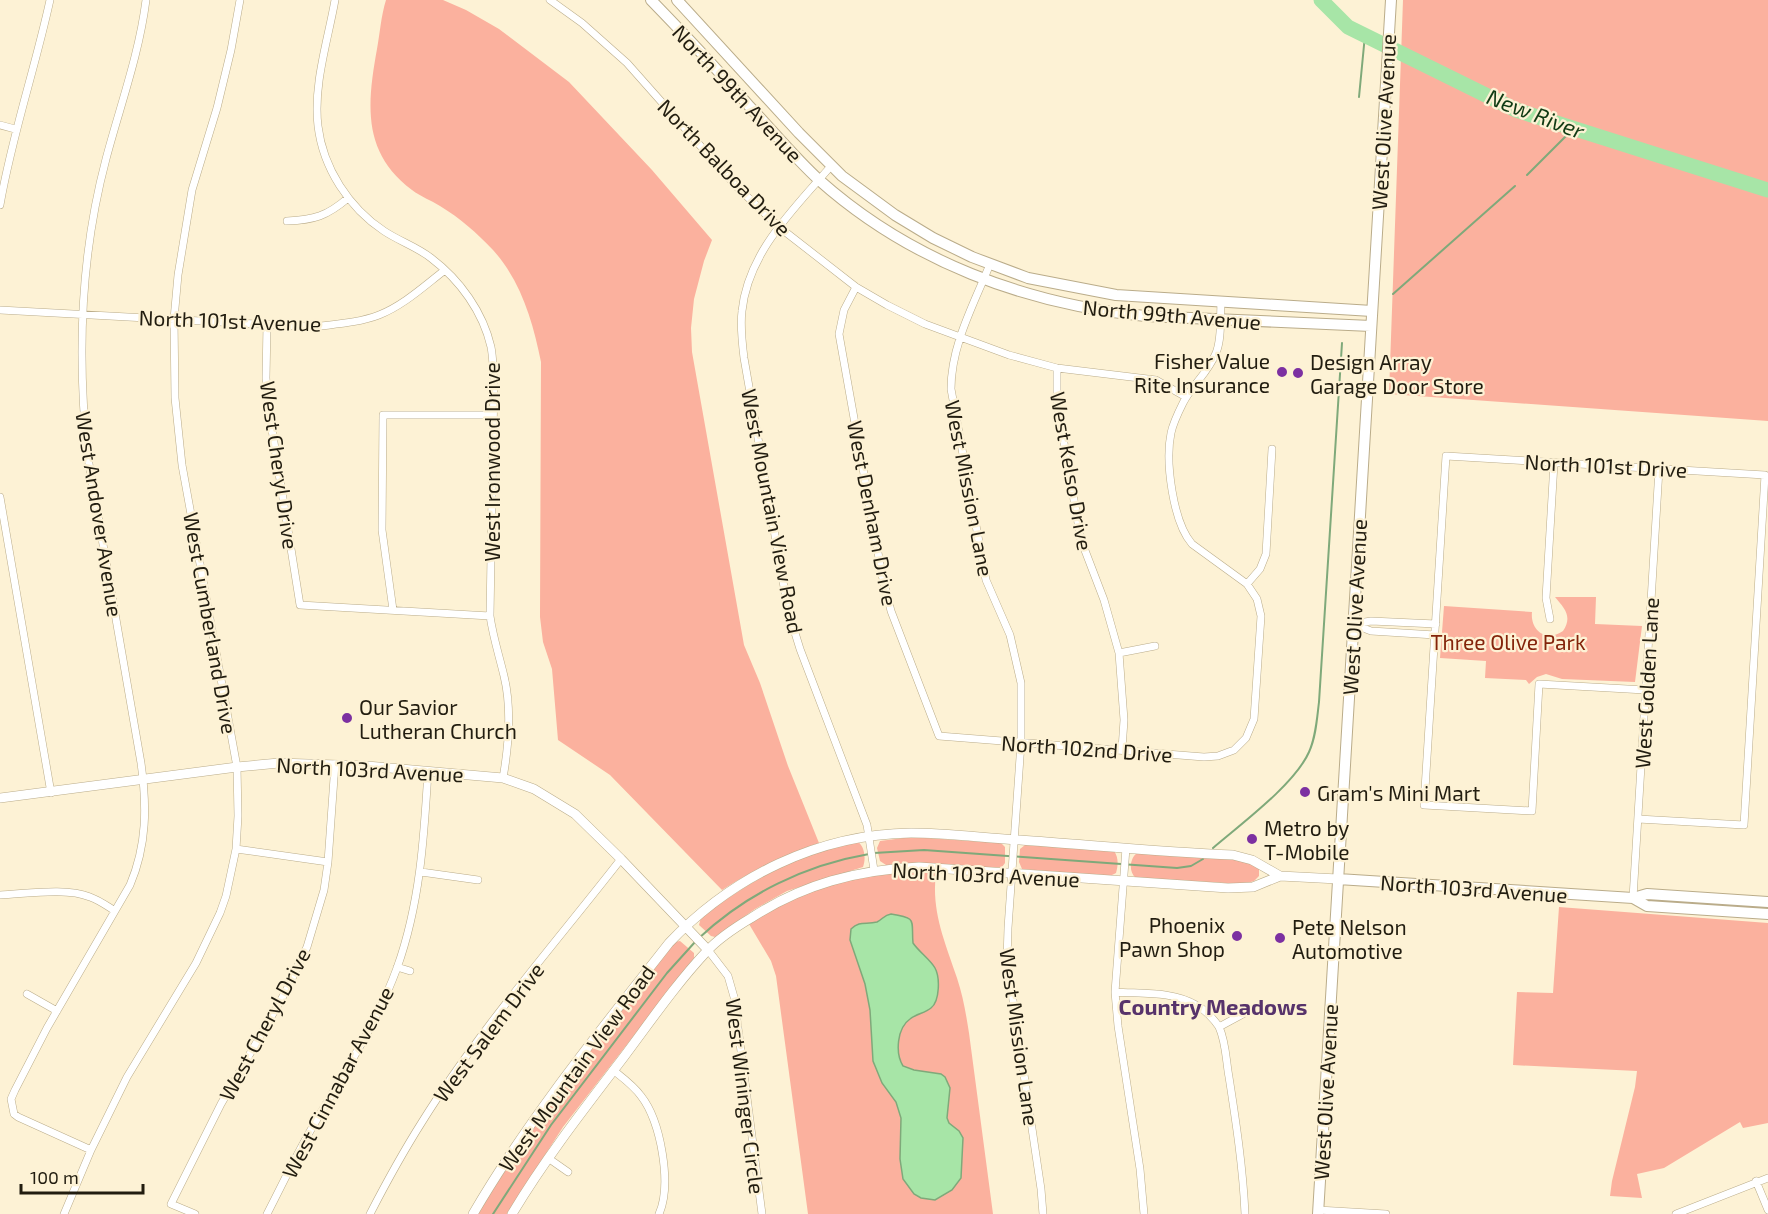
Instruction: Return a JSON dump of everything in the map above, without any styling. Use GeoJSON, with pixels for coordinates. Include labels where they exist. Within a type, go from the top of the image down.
{"type":"FeatureCollection","features":[{"type":"Feature","properties":{"kind":"main road","name":"North 99th Avenue"},"geometry":{"type":"LineString","coordinates":[[651,0],[819,180],[883,229],[926,254],[1024,294],[1093,310],[1145,316],[1371,326]]}},
{"type":"Feature","properties":{"kind":"main road","name":"West Olive Avenue"},"geometry":{"type":"LineString","coordinates":[[1318,1212],[1391,0]]}},
{"type":"Feature","properties":{"kind":"main road","name":"North 99th Avenue"},"geometry":{"type":"LineString","coordinates":[[678,1],[831,166],[876,202],[911,225],[965,254],[1028,278],[1079,290],[1221,303],[1372,311]]}},
{"type":"Feature","properties":{"kind":"main road"},"geometry":{"type":"LineString","coordinates":[[665,14],[678,1]]}},
{"type":"Feature","properties":{"kind":"main road","name":"North 103rd Avenue"},"geometry":{"type":"LineString","coordinates":[[1338,879],[1633,898],[1647,894],[1768,902]]}},
{"type":"Feature","properties":{"kind":"main road","name":"North 103rd Avenue"},"geometry":{"type":"LineString","coordinates":[[1633,898],[1647,906],[1768,914]]}},
{"type":"Feature","properties":{"kind":"street"},"geometry":{"type":"LineString","coordinates":[[0,205],[15,129],[34,70],[50,0]]}},
{"type":"Feature","properties":{"kind":"street","name":"West Andover Avenue"},"geometry":{"type":"LineString","coordinates":[[91,1150],[18,1117],[14,1114],[12,1099],[57,1011],[130,885],[142,846],[146,811],[144,780],[88,458],[83,404],[82,314],[86,259],[95,207],[106,159],[131,75],[146,0]]}},
{"type":"Feature","properties":{"kind":"street","name":"West Cumberland Drive"},"geometry":{"type":"LineString","coordinates":[[64,1214],[91,1150],[127,1077],[206,945],[226,896],[236,849],[237,767],[182,465],[175,398],[174,319],[178,276],[192,190],[217,108],[240,0]]}},
{"type":"Feature","properties":{"kind":"street","name":"West Ironwood Drive"},"geometry":{"type":"LineString","coordinates":[[335,0],[319,83],[318,126],[331,169],[348,198],[365,216],[383,230],[429,257],[445,270],[471,299],[483,322],[491,348],[494,379],[490,616],[508,700],[508,744],[503,778]]}},
{"type":"Feature","properties":{"kind":"street","name":"North Balboa Drive"},"geometry":{"type":"LineString","coordinates":[[550,0],[582,23],[627,63],[736,186],[778,227],[856,287],[887,305],[960,338],[1009,355],[1057,368],[1156,380],[1186,397]]}},
{"type":"Feature","properties":{"kind":"street"},"geometry":{"type":"LineString","coordinates":[[0,125],[15,129]]}},
{"type":"Feature","properties":{"kind":"street","name":"West Mountain View Road"},"geometry":{"type":"LineString","coordinates":[[831,166],[778,227],[760,255],[748,283],[742,310],[744,358],[793,628],[870,836],[874,870]]}},
{"type":"Feature","properties":{"kind":"street"},"geometry":{"type":"LineString","coordinates":[[286,221],[323,216],[348,198]]}},
{"type":"Feature","properties":{"kind":"street","name":"West Mission Lane"},"geometry":{"type":"LineString","coordinates":[[990,264],[952,362],[951,389],[986,580],[1010,635],[1018,664],[1022,704],[1021,743],[1007,960],[1043,1214]]}},
{"type":"Feature","properties":{"kind":"street","name":"North 101st Avenue"},"geometry":{"type":"LineString","coordinates":[[0,310],[313,327],[379,315],[405,301],[445,270]]}},
{"type":"Feature","properties":{"kind":"street","name":"West Denham Drive"},"geometry":{"type":"LineString","coordinates":[[856,287],[844,310],[840,334],[882,575],[891,611],[939,736]]}},
{"type":"Feature","properties":{"kind":"street"},"geometry":{"type":"LineString","coordinates":[[1221,303],[1220,336],[1215,355],[1209,368],[1186,397],[1174,423],[1169,448],[1169,463],[1178,517],[1187,538],[1247,584],[1260,569],[1266,554],[1272,449]]}},
{"type":"Feature","properties":{"kind":"street","name":"West Cheryl Drive"},"geometry":{"type":"LineString","coordinates":[[267,325],[266,378],[269,411],[300,604],[393,610]]}},
{"type":"Feature","properties":{"kind":"street","name":"West Kelso Drive"},"geometry":{"type":"LineString","coordinates":[[1057,368],[1057,403],[1081,540],[1104,600],[1119,653],[1124,720],[1122,749]]}},
{"type":"Feature","properties":{"kind":"street"},"geometry":{"type":"LineString","coordinates":[[490,616],[393,610],[382,530],[383,415],[493,415]]}},
{"type":"Feature","properties":{"kind":"street","name":"North 101st Drive"},"geometry":{"type":"LineString","coordinates":[[1436,624],[1446,456],[1765,475],[1744,825],[1638,819]]}},
{"type":"Feature","properties":{"kind":"street"},"geometry":{"type":"LineString","coordinates":[[1550,619],[1546,597],[1554,463]]}},
{"type":"Feature","properties":{"kind":"street","name":"West Golden Lane"},"geometry":{"type":"LineString","coordinates":[[1633,898],[1659,469]]}},
{"type":"Feature","properties":{"kind":"street"},"geometry":{"type":"LineString","coordinates":[[0,497],[51,793]]}},
{"type":"Feature","properties":{"kind":"street","name":"North 102nd Drive"},"geometry":{"type":"LineString","coordinates":[[939,736],[1204,757],[1218,756],[1234,750],[1246,738],[1254,719],[1261,632],[1261,616],[1257,599],[1247,584]]}},
{"type":"Feature","properties":{"kind":"street"},"geometry":{"type":"LineString","coordinates":[[1353,624],[1371,621],[1436,624],[1424,805],[1532,811],[1539,684],[1645,690]]}},
{"type":"Feature","properties":{"kind":"street"},"geometry":{"type":"LineString","coordinates":[[1353,624],[1371,631],[1435,635]]}},
{"type":"Feature","properties":{"kind":"street"},"geometry":{"type":"LineString","coordinates":[[1119,653],[1155,646]]}},
{"type":"Feature","properties":{"kind":"street","name":"North 103rd Avenue"},"geometry":{"type":"LineString","coordinates":[[0,798],[237,767],[295,763],[335,764],[503,778],[534,789],[561,804],[585,823],[708,950],[744,922],[798,891],[829,880],[874,870],[936,868],[1242,888],[1252,887],[1280,876],[1338,879]]}},
{"type":"Feature","properties":{"kind":"street","name":"West Cheryl Drive"},"geometry":{"type":"LineString","coordinates":[[195,1214],[171,1204],[225,1095],[299,967],[317,918],[328,862],[335,764]]}},
{"type":"Feature","properties":{"kind":"street","name":"West Cinnabar Avenue"},"geometry":{"type":"LineString","coordinates":[[267,1214],[303,1143],[371,1028],[398,967],[410,927],[421,872],[428,771]]}},
{"type":"Feature","properties":{"kind":"street","name":"North 103rd Avenue"},"geometry":{"type":"LineString","coordinates":[[685,926],[724,894],[772,866],[830,845],[870,836],[928,834],[1244,857],[1280,876]]}},
{"type":"Feature","properties":{"kind":"street"},"geometry":{"type":"LineString","coordinates":[[1126,848],[1115,993],[1140,1169],[1144,1214]]}},
{"type":"Feature","properties":{"kind":"street"},"geometry":{"type":"LineString","coordinates":[[236,849],[328,862]]}},
{"type":"Feature","properties":{"kind":"street","name":"West Salem Drive"},"geometry":{"type":"LineString","coordinates":[[370,1214],[421,1123],[451,1079],[621,859]]}},
{"type":"Feature","properties":{"kind":"street"},"geometry":{"type":"LineString","coordinates":[[421,872],[478,880]]}},
{"type":"Feature","properties":{"kind":"street"},"geometry":{"type":"LineString","coordinates":[[0,895],[63,892],[82,894],[92,897],[115,911]]}},
{"type":"Feature","properties":{"kind":"street","name":"West Mountain View Road"},"geometry":{"type":"LineString","coordinates":[[473,1214],[546,1102],[669,943],[685,926]]}},
{"type":"Feature","properties":{"kind":"street","name":"West Mountain View Road"},"geometry":{"type":"LineString","coordinates":[[512,1214],[548,1158],[613,1070],[708,950]]}},
{"type":"Feature","properties":{"kind":"street","name":"West Wininger Circle"},"geometry":{"type":"LineString","coordinates":[[708,950],[728,976],[734,997],[762,1214]]}},
{"type":"Feature","properties":{"kind":"street"},"geometry":{"type":"LineString","coordinates":[[398,967],[410,971]]}},
{"type":"Feature","properties":{"kind":"street"},"geometry":{"type":"LineString","coordinates":[[1115,993],[1160,995],[1186,1000],[1203,1009],[1219,1027],[1236,1126],[1245,1214]]}},
{"type":"Feature","properties":{"kind":"street"},"geometry":{"type":"LineString","coordinates":[[27,994],[57,1011]]}},
{"type":"Feature","properties":{"kind":"street"},"geometry":{"type":"LineString","coordinates":[[1219,1027],[1254,1008]]}},
{"type":"Feature","properties":{"kind":"street"},"geometry":{"type":"LineString","coordinates":[[613,1070],[641,1095],[654,1117],[659,1135],[665,1186],[659,1214]]}},
{"type":"Feature","properties":{"kind":"street","name":"West Mountain View Road"},"geometry":{"type":"LineString","coordinates":[[548,1158],[568,1172]]}},
{"type":"Feature","properties":{"kind":"street"},"geometry":{"type":"LineString","coordinates":[[1676,1214],[1768,1178]]}},
{"type":"Feature","properties":{"kind":"street"},"geometry":{"type":"LineString","coordinates":[[1756,1181],[1768,1210]]}},
{"type":"Feature","properties":{"kind":"street"},"geometry":{"type":"LineString","coordinates":[[1318,1212],[1386,1214]]}},
{"type":"Feature","properties":{"kind":"green space"},"geometry":{"type":"Polygon","coordinates":[[[386,0],[443,0],[499,29],[569,82],[652,170],[712,240],[694,299],[691,328],[692,352],[744,645],[819,843],[769,864],[722,890],[610,775],[558,740],[552,669],[543,642],[540,617],[541,362],[538,347],[530,317],[503,262],[461,221],[415,192],[396,176],[376,144],[370,108],[371,89],[386,0]]]}},
{"type":"Feature","properties":{"kind":"green space"},"geometry":{"type":"Polygon","coordinates":[[[1403,0],[1768,0],[1768,421],[1389,394],[1403,0]]]}},
{"type":"Feature","properties":{"kind":"green space","name":"Three Olive Park"},"geometry":{"type":"Polygon","coordinates":[[[1555,597],[1596,597],[1595,624],[1642,626],[1635,682],[1562,679],[1546,674],[1537,677],[1529,684],[1526,680],[1485,678],[1486,661],[1440,658],[1444,606],[1532,612],[1536,629],[1540,633],[1551,636],[1563,631],[1567,621],[1566,612],[1555,597]]]}},
{"type":"Feature","properties":{"kind":"green space"},"geometry":{"type":"Polygon","coordinates":[[[911,837],[1001,843],[1005,847],[1005,863],[1002,867],[994,868],[921,863],[886,865],[880,861],[877,848],[880,841],[911,837]]]}},
{"type":"Feature","properties":{"kind":"green space"},"geometry":{"type":"Polygon","coordinates":[[[858,842],[864,853],[863,867],[787,891],[755,909],[715,937],[699,925],[701,917],[775,870],[814,853],[858,842]]]}},
{"type":"Feature","properties":{"kind":"green space"},"geometry":{"type":"Polygon","coordinates":[[[1025,845],[1114,851],[1118,862],[1116,873],[1110,876],[1022,869],[1019,862],[1020,849],[1025,845]]]}},
{"type":"Feature","properties":{"kind":"green space"},"geometry":{"type":"Polygon","coordinates":[[[1137,853],[1243,860],[1259,869],[1259,876],[1254,881],[1244,884],[1136,878],[1131,865],[1137,853]]]}},
{"type":"Feature","properties":{"kind":"green space"},"geometry":{"type":"Polygon","coordinates":[[[897,873],[936,873],[937,913],[963,998],[967,1019],[993,1214],[808,1214],[776,976],[771,961],[749,924],[784,904],[820,888],[852,879],[897,873]]]}},
{"type":"Feature","properties":{"kind":"green space"},"geometry":{"type":"Polygon","coordinates":[[[1559,907],[1768,923],[1768,1123],[1743,1128],[1740,1122],[1664,1168],[1637,1174],[1642,1198],[1610,1196],[1637,1071],[1513,1065],[1517,992],[1553,993],[1559,907]]]}},
{"type":"Feature","properties":{"kind":"green space"},"geometry":{"type":"Polygon","coordinates":[[[680,941],[694,953],[694,958],[563,1127],[507,1214],[477,1214],[549,1103],[675,942],[680,941]]]}},
{"type":"Feature","properties":{"kind":"shaded area"},"geometry":{"type":"Polygon","coordinates":[[[891,914],[906,917],[911,921],[913,943],[935,968],[938,983],[938,995],[934,1005],[910,1019],[902,1028],[898,1048],[900,1061],[903,1066],[914,1070],[941,1074],[945,1077],[950,1088],[947,1118],[963,1138],[961,1178],[952,1190],[935,1200],[921,1198],[914,1194],[903,1179],[900,1159],[901,1118],[896,1102],[882,1083],[873,1061],[870,1010],[865,984],[850,940],[851,929],[854,926],[877,922],[891,914]]]}},
{"type":"Feature","properties":{"kind":"waterway","name":"New River"},"geometry":{"type":"LineString","coordinates":[[1321,0],[1348,27],[1516,110],[1768,190]]}},
{"type":"Feature","properties":{"kind":"waterway"},"geometry":{"type":"LineString","coordinates":[[1359,97],[1365,35]]}},
{"type":"Feature","properties":{"kind":"waterway"},"geometry":{"type":"LineString","coordinates":[[1527,175],[1574,128]]}},
{"type":"Feature","properties":{"kind":"waterway"},"geometry":{"type":"LineString","coordinates":[[1393,294],[1515,186]]}},
{"type":"Feature","properties":{"kind":"waterway"},"geometry":{"type":"LineString","coordinates":[[1213,848],[1280,790],[1302,764],[1313,740],[1319,702],[1342,343]]}},
{"type":"Feature","properties":{"kind":"waterway"},"geometry":{"type":"LineString","coordinates":[[874,853],[924,850],[1177,868],[1191,866],[1203,859]]}},
{"type":"Feature","properties":{"kind":"waterway"},"geometry":{"type":"LineString","coordinates":[[699,938],[736,908],[778,884],[822,866],[869,854]]}},
{"type":"Feature","properties":{"kind":"waterway"},"geometry":{"type":"LineString","coordinates":[[493,1214],[551,1125],[667,973],[695,942]]}},
{"type":"Feature","properties":{"kind":"place","name":"Fisher Value Rite Insurance"},"geometry":{"type":"Point","coordinates":[1282,372]}},
{"type":"Feature","properties":{"kind":"place","name":"Design Array Garage Door Store"},"geometry":{"type":"Point","coordinates":[1298,373]}},
{"type":"Feature","properties":{"kind":"place","name":"Our Savior Lutheran Church"},"geometry":{"type":"Point","coordinates":[347,718]}},
{"type":"Feature","properties":{"kind":"place","name":"Gram's Mini Mart"},"geometry":{"type":"Point","coordinates":[1305,792]}},
{"type":"Feature","properties":{"kind":"place","name":"Metro by T-Mobile"},"geometry":{"type":"Point","coordinates":[1252,839]}},
{"type":"Feature","properties":{"kind":"place","name":"Phoenix Pawn Shop"},"geometry":{"type":"Point","coordinates":[1237,936]}},
{"type":"Feature","properties":{"kind":"place","name":"Pete Nelson Automotive"},"geometry":{"type":"Point","coordinates":[1280,938]}},
{"type":"Feature","properties":{"kind":"district","name":"Country Meadows"},"geometry":{"type":"Point","coordinates":[1213,1006]}}]}
